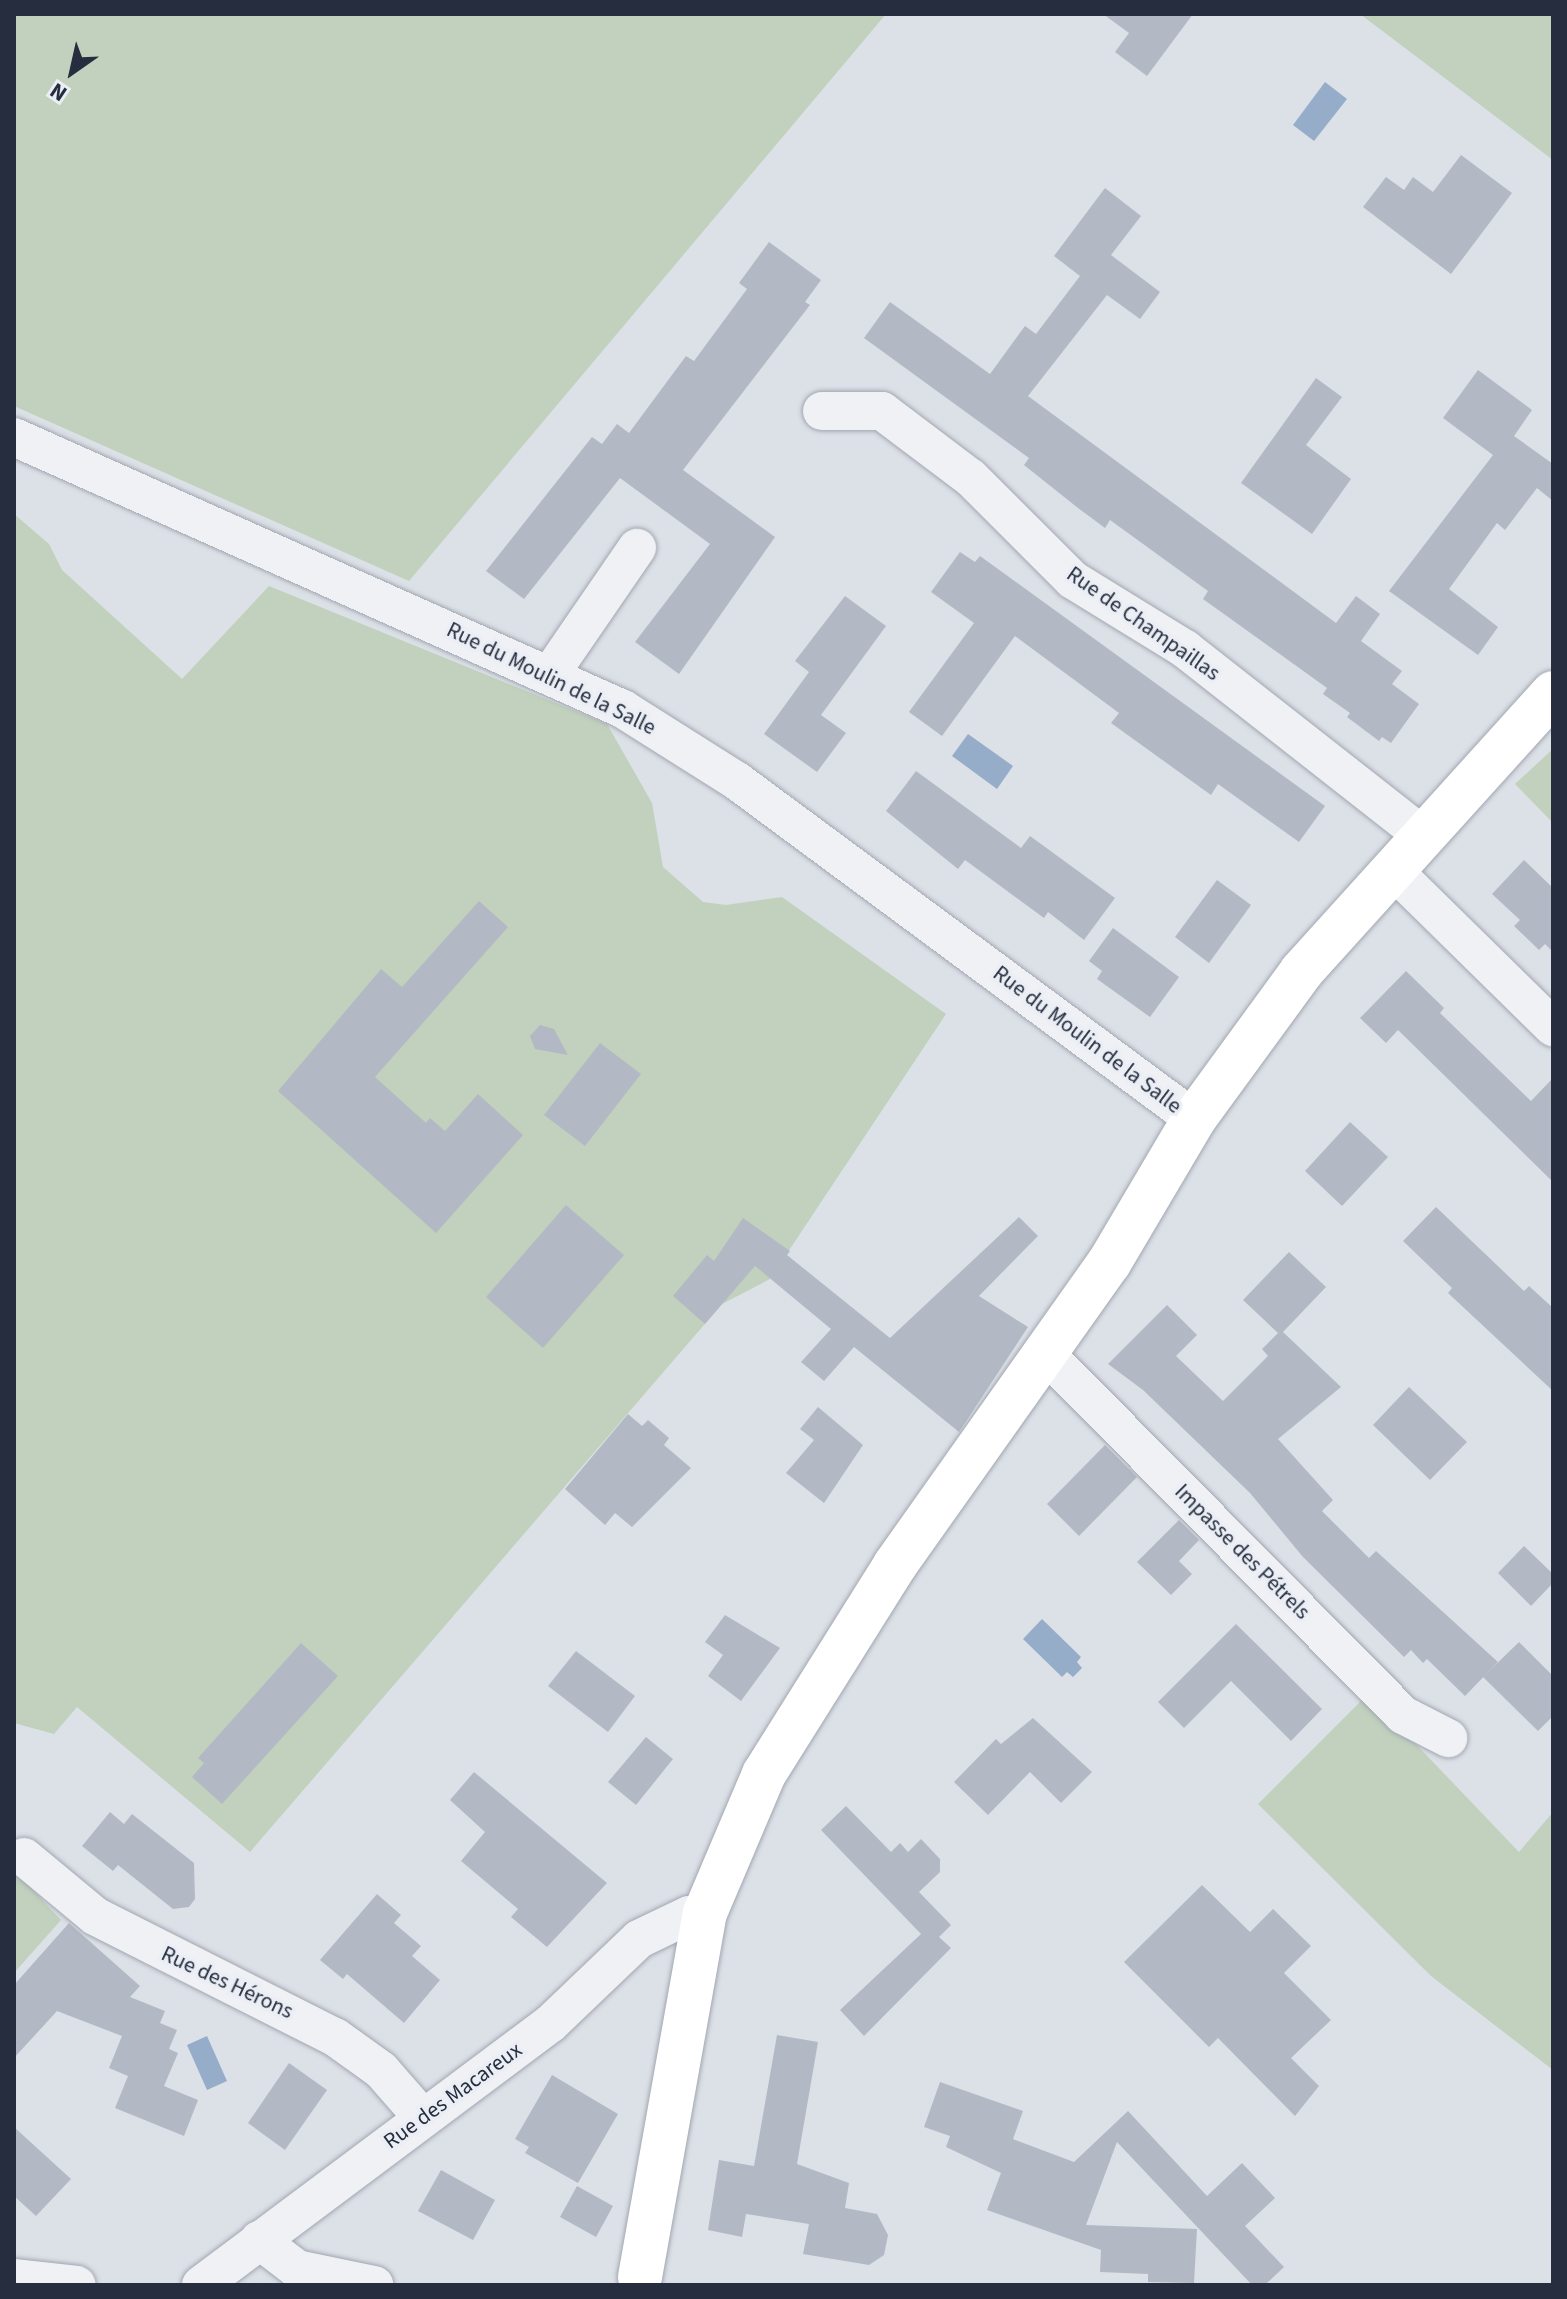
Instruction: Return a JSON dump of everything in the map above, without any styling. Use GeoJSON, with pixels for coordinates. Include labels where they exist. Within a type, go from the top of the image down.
{"type":"FeatureCollection","features":[{"type":"Feature","properties":{"kind":"main road"},"geometry":{"type":"LineString","coordinates":[[635,2282],[705,1913],[764,1774],[818,1683],[1109,1263],[1194,1119],[1301,972],[1553,693]]}},
{"type":"Feature","properties":{"kind":"street","name":"Rue de Champaillas"},"geometry":{"type":"LineString","coordinates":[[822,411],[882,411],[971,478],[1073,580],[1185,649],[1422,835]]}},
{"type":"Feature","properties":{"kind":"street","name":"Rue du Moulin de la Salle"},"geometry":{"type":"LineString","coordinates":[[14,437],[551,673],[646,723],[737,781],[1194,1119]]}},
{"type":"Feature","properties":{"kind":"street"},"geometry":{"type":"LineString","coordinates":[[551,673],[637,548]]}},
{"type":"Feature","properties":{"kind":"street"},"geometry":{"type":"LineString","coordinates":[[1392,869],[1553,1027]]}},
{"type":"Feature","properties":{"kind":"street","name":"Impasse des Pétrels"},"geometry":{"type":"LineString","coordinates":[[1045,1353],[1403,1715],[1448,1738]]}},
{"type":"Feature","properties":{"kind":"street","name":"Rue des Hérons"},"geometry":{"type":"LineString","coordinates":[[24,1857],[95,1916],[335,2037],[381,2070],[423,2118]]}},
{"type":"Feature","properties":{"kind":"street","name":"Rue des Macareux"},"geometry":{"type":"LineString","coordinates":[[201,2285],[550,2024],[639,1939],[689,1915],[705,1913]]}},
{"type":"Feature","properties":{"kind":"street"},"geometry":{"type":"LineString","coordinates":[[259,2240],[297,2269],[374,2285]]}},
{"type":"Feature","properties":{"kind":"street"},"geometry":{"type":"LineString","coordinates":[[14,2278],[77,2285]]}},
{"type":"Feature","properties":{"kind":"green space"},"geometry":{"type":"Polygon","coordinates":[[[14,14],[886,14],[409,581],[14,406],[14,14]]]}},
{"type":"Feature","properties":{"kind":"green space"},"geometry":{"type":"Polygon","coordinates":[[[1360,14],[1553,14],[1553,160],[1360,14]]]}},
{"type":"Feature","properties":{"kind":"green space"},"geometry":{"type":"Polygon","coordinates":[[[14,514],[49,544],[62,570],[182,679],[269,586],[607,724],[652,803],[663,867],[703,902],[726,905],[782,897],[946,1014],[770,1279],[722,1304],[250,1852],[77,1707],[54,1734],[14,1723],[14,514]]]}},
{"type":"Feature","properties":{"kind":"green space"},"geometry":{"type":"Polygon","coordinates":[[[1553,749],[1553,823],[1515,784],[1553,749]]]}},
{"type":"Feature","properties":{"kind":"green space"},"geometry":{"type":"Polygon","coordinates":[[[1368,1694],[1519,1852],[1553,1812],[1553,2070],[1431,1976],[1258,1804],[1368,1694]]]}},
{"type":"Feature","properties":{"kind":"green space"},"geometry":{"type":"Polygon","coordinates":[[[14,1870],[61,1920],[14,1973],[14,1870]]]}},
{"type":"Feature","properties":{"kind":"water"},"geometry":{"type":"Polygon","coordinates":[[[1325,82],[1347,99],[1314,141],[1293,125],[1325,82]]]}},
{"type":"Feature","properties":{"kind":"water"},"geometry":{"type":"Polygon","coordinates":[[[968,734],[1013,766],[997,789],[952,756],[968,734]]]}},
{"type":"Feature","properties":{"kind":"water"},"geometry":{"type":"Polygon","coordinates":[[[1042,1619],[1081,1657],[1077,1662],[1082,1668],[1073,1677],[1067,1672],[1062,1677],[1023,1639],[1042,1619]]]}},
{"type":"Feature","properties":{"kind":"water"},"geometry":{"type":"Polygon","coordinates":[[[207,2036],[227,2081],[207,2090],[187,2045],[207,2036]]]}},
{"type":"Feature","properties":{"kind":"building"},"geometry":{"type":"Polygon","coordinates":[[[1103,14],[1193,14],[1147,76],[1115,52],[1129,33],[1103,14]]]}},
{"type":"Feature","properties":{"kind":"building"},"geometry":{"type":"Polygon","coordinates":[[[1461,155],[1512,193],[1451,274],[1363,207],[1386,177],[1404,190],[1413,177],[1433,192],[1461,155]]]}},
{"type":"Feature","properties":{"kind":"building"},"geometry":{"type":"Polygon","coordinates":[[[1105,188],[1141,216],[1111,255],[1160,292],[1140,319],[1107,295],[1028,396],[1336,623],[1356,596],[1380,614],[1361,641],[1402,671],[1392,684],[1419,704],[1391,743],[1382,737],[1379,741],[1347,717],[1350,713],[1323,694],[1327,688],[1203,599],[1208,591],[1110,520],[1105,528],[1024,465],[1029,458],[864,338],[890,302],[990,374],[1025,326],[1036,334],[1080,276],[1054,256],[1105,188]]]}},
{"type":"Feature","properties":{"kind":"building"},"geometry":{"type":"Polygon","coordinates":[[[769,242],[821,280],[805,302],[810,305],[683,470],[775,537],[679,674],[635,642],[710,544],[620,478],[524,599],[486,571],[592,437],[602,444],[617,424],[629,433],[686,356],[694,361],[747,289],[739,283],[769,242]]]}},
{"type":"Feature","properties":{"kind":"building"},"geometry":{"type":"Polygon","coordinates":[[[1478,370],[1532,410],[1514,436],[1553,464],[1553,501],[1537,488],[1505,530],[1497,523],[1449,589],[1498,627],[1478,655],[1389,591],[1493,455],[1443,418],[1478,370]]]}},
{"type":"Feature","properties":{"kind":"building"},"geometry":{"type":"Polygon","coordinates":[[[1316,378],[1342,397],[1306,445],[1351,479],[1312,534],[1241,483],[1316,378]]]}},
{"type":"Feature","properties":{"kind":"building"},"geometry":{"type":"Polygon","coordinates":[[[960,552],[975,562],[980,556],[1325,806],[1299,842],[1218,784],[1211,795],[1111,723],[1119,713],[1015,636],[942,736],[909,712],[974,623],[931,592],[960,552]]]}},
{"type":"Feature","properties":{"kind":"building"},"geometry":{"type":"Polygon","coordinates":[[[845,596],[886,626],[821,715],[846,733],[817,772],[764,734],[809,672],[795,661],[845,596]]]}},
{"type":"Feature","properties":{"kind":"building"},"geometry":{"type":"Polygon","coordinates":[[[916,771],[1021,848],[1030,836],[1115,898],[1084,940],[1048,912],[1044,918],[965,860],[958,869],[886,811],[916,771]]]}},
{"type":"Feature","properties":{"kind":"building"},"geometry":{"type":"Polygon","coordinates":[[[1524,860],[1553,888],[1553,952],[1545,944],[1539,950],[1514,926],[1520,920],[1492,894],[1524,860]]]}},
{"type":"Feature","properties":{"kind":"building"},"geometry":{"type":"Polygon","coordinates":[[[1217,880],[1251,905],[1209,963],[1175,937],[1217,880]]]}},
{"type":"Feature","properties":{"kind":"building"},"geometry":{"type":"Polygon","coordinates":[[[479,901],[508,927],[375,1077],[426,1123],[430,1118],[445,1131],[478,1094],[523,1135],[436,1233],[278,1091],[381,969],[402,987],[479,901]]]}},
{"type":"Feature","properties":{"kind":"building"},"geometry":{"type":"Polygon","coordinates":[[[1113,928],[1179,977],[1150,1017],[1097,979],[1102,971],[1089,961],[1113,928]]]}},
{"type":"Feature","properties":{"kind":"building"},"geometry":{"type":"Polygon","coordinates":[[[1406,971],[1444,1008],[1440,1013],[1531,1101],[1553,1078],[1553,1182],[1398,1030],[1386,1043],[1360,1018],[1406,971]]]}},
{"type":"Feature","properties":{"kind":"building"},"geometry":{"type":"Polygon","coordinates":[[[540,1025],[554,1029],[568,1055],[535,1049],[530,1036],[540,1025]]]}},
{"type":"Feature","properties":{"kind":"building"},"geometry":{"type":"Polygon","coordinates":[[[600,1043],[641,1074],[585,1146],[544,1115],[600,1043]]]}},
{"type":"Feature","properties":{"kind":"building"},"geometry":{"type":"Polygon","coordinates":[[[1350,1122],[1388,1157],[1342,1206],[1305,1171],[1350,1122]]]}},
{"type":"Feature","properties":{"kind":"building"},"geometry":{"type":"Polygon","coordinates":[[[566,1205],[624,1255],[543,1348],[486,1297],[566,1205]]]}},
{"type":"Feature","properties":{"kind":"building"},"geometry":{"type":"Polygon","coordinates":[[[1436,1207],[1524,1291],[1529,1286],[1553,1308],[1553,1391],[1448,1293],[1452,1288],[1403,1241],[1436,1207]]]}},
{"type":"Feature","properties":{"kind":"building"},"geometry":{"type":"Polygon","coordinates":[[[1019,1217],[1038,1236],[979,1296],[1028,1327],[959,1432],[854,1347],[824,1381],[801,1362],[831,1329],[755,1266],[705,1324],[673,1296],[707,1255],[714,1261],[743,1218],[790,1251],[787,1255],[890,1338],[1019,1217]]]}},
{"type":"Feature","properties":{"kind":"building"},"geometry":{"type":"Polygon","coordinates":[[[1289,1252],[1326,1287],[1283,1332],[1341,1387],[1278,1439],[1333,1500],[1322,1511],[1369,1558],[1376,1551],[1498,1662],[1465,1696],[1427,1659],[1423,1663],[1411,1650],[1404,1657],[1303,1557],[1250,1493],[1143,1390],[1108,1364],[1167,1305],[1197,1335],[1176,1356],[1223,1401],[1268,1356],[1262,1349],[1278,1333],[1243,1300],[1289,1252]]]}},
{"type":"Feature","properties":{"kind":"building"},"geometry":{"type":"Polygon","coordinates":[[[1409,1387],[1467,1442],[1430,1480],[1373,1425],[1409,1387]]]}},
{"type":"Feature","properties":{"kind":"building"},"geometry":{"type":"Polygon","coordinates":[[[818,1407],[863,1445],[824,1503],[786,1473],[814,1440],[800,1429],[818,1407]]]}},
{"type":"Feature","properties":{"kind":"building"},"geometry":{"type":"Polygon","coordinates":[[[628,1414],[642,1426],[648,1420],[669,1438],[664,1445],[691,1468],[632,1527],[615,1513],[605,1525],[565,1489],[628,1414]]]}},
{"type":"Feature","properties":{"kind":"building"},"geometry":{"type":"Polygon","coordinates":[[[1105,1445],[1137,1477],[1079,1536],[1047,1504],[1105,1445]]]}},
{"type":"Feature","properties":{"kind":"building"},"geometry":{"type":"Polygon","coordinates":[[[1179,1520],[1199,1540],[1179,1561],[1192,1574],[1171,1595],[1137,1562],[1179,1520]]]}},
{"type":"Feature","properties":{"kind":"building"},"geometry":{"type":"Polygon","coordinates":[[[1524,1546],[1553,1574],[1553,1583],[1531,1606],[1498,1573],[1524,1546]]]}},
{"type":"Feature","properties":{"kind":"building"},"geometry":{"type":"Polygon","coordinates":[[[725,1615],[780,1648],[741,1701],[708,1676],[723,1655],[705,1642],[725,1615]]]}},
{"type":"Feature","properties":{"kind":"building"},"geometry":{"type":"Polygon","coordinates":[[[1236,1624],[1322,1709],[1291,1741],[1231,1681],[1184,1728],[1158,1702],[1236,1624]]]}},
{"type":"Feature","properties":{"kind":"building"},"geometry":{"type":"Polygon","coordinates":[[[1519,1642],[1553,1676],[1553,1716],[1538,1731],[1483,1677],[1519,1642]]]}},
{"type":"Feature","properties":{"kind":"building"},"geometry":{"type":"Polygon","coordinates":[[[301,1643],[338,1676],[222,1804],[192,1777],[204,1763],[198,1758],[301,1643]]]}},
{"type":"Feature","properties":{"kind":"building"},"geometry":{"type":"Polygon","coordinates":[[[576,1651],[635,1696],[608,1732],[548,1686],[576,1651]]]}},
{"type":"Feature","properties":{"kind":"building"},"geometry":{"type":"Polygon","coordinates":[[[1033,1718],[1092,1772],[1061,1803],[1030,1772],[988,1815],[954,1782],[996,1739],[1001,1744],[1033,1718]]]}},
{"type":"Feature","properties":{"kind":"building"},"geometry":{"type":"Polygon","coordinates":[[[646,1737],[673,1759],[636,1805],[608,1782],[646,1737]]]}},
{"type":"Feature","properties":{"kind":"building"},"geometry":{"type":"Polygon","coordinates":[[[474,1772],[607,1883],[547,1947],[511,1917],[518,1909],[461,1861],[485,1832],[450,1800],[474,1772]]]}},
{"type":"Feature","properties":{"kind":"building"},"geometry":{"type":"Polygon","coordinates":[[[846,1806],[891,1852],[900,1843],[908,1852],[921,1839],[940,1859],[940,1872],[919,1892],[951,1925],[939,1937],[951,1948],[864,2036],[840,2010],[921,1934],[821,1830],[846,1806]]]}},
{"type":"Feature","properties":{"kind":"building"},"geometry":{"type":"Polygon","coordinates":[[[110,1812],[124,1824],[132,1814],[194,1863],[195,1899],[189,1907],[173,1909],[118,1865],[113,1871],[82,1846],[110,1812]]]}},
{"type":"Feature","properties":{"kind":"building"},"geometry":{"type":"Polygon","coordinates":[[[1202,1885],[1250,1932],[1273,1909],[1311,1946],[1284,1973],[1331,2020],[1291,2058],[1319,2086],[1295,2116],[1218,2038],[1209,2047],[1124,1962],[1202,1885]]]}},
{"type":"Feature","properties":{"kind":"building"},"geometry":{"type":"Polygon","coordinates":[[[377,1894],[401,1915],[394,1923],[421,1946],[412,1956],[440,1980],[404,2023],[347,1974],[343,1979],[320,1960],[377,1894]]]}},
{"type":"Feature","properties":{"kind":"building"},"geometry":{"type":"Polygon","coordinates":[[[69,1923],[140,1986],[130,1997],[165,2011],[160,2023],[177,2030],[169,2049],[178,2053],[164,2086],[198,2100],[184,2136],[115,2108],[128,2076],[109,2068],[122,2036],[57,2011],[14,2058],[14,1985],[69,1923]]]}},
{"type":"Feature","properties":{"kind":"building"},"geometry":{"type":"Polygon","coordinates":[[[777,2035],[818,2042],[797,2164],[849,2183],[845,2208],[877,2214],[888,2235],[884,2255],[869,2265],[803,2254],[809,2224],[746,2214],[742,2237],[708,2230],[719,2160],[754,2166],[777,2035]]]}},
{"type":"Feature","properties":{"kind":"building"},"geometry":{"type":"Polygon","coordinates":[[[289,2063],[327,2090],[285,2150],[248,2123],[289,2063]]]}},
{"type":"Feature","properties":{"kind":"building"},"geometry":{"type":"Polygon","coordinates":[[[552,2075],[618,2114],[578,2183],[525,2153],[529,2147],[515,2139],[552,2075]]]}},
{"type":"Feature","properties":{"kind":"building"},"geometry":{"type":"Polygon","coordinates":[[[940,2082],[1023,2111],[1013,2139],[1074,2162],[1128,2111],[1207,2196],[1242,2163],[1275,2198],[1245,2226],[1284,2267],[1265,2285],[1252,2285],[1117,2142],[1086,2225],[1197,2229],[1194,2283],[1148,2282],[1148,2274],[1100,2272],[1101,2250],[987,2210],[1001,2173],[946,2147],[950,2136],[924,2127],[940,2082]]]}},
{"type":"Feature","properties":{"kind":"building"},"geometry":{"type":"Polygon","coordinates":[[[14,2127],[71,2179],[36,2216],[14,2196],[14,2127]]]}},
{"type":"Feature","properties":{"kind":"building"},"geometry":{"type":"Polygon","coordinates":[[[441,2170],[495,2200],[473,2240],[418,2211],[441,2170]]]}},
{"type":"Feature","properties":{"kind":"building"},"geometry":{"type":"Polygon","coordinates":[[[577,2186],[613,2206],[596,2237],[560,2217],[577,2186]]]}}]}
